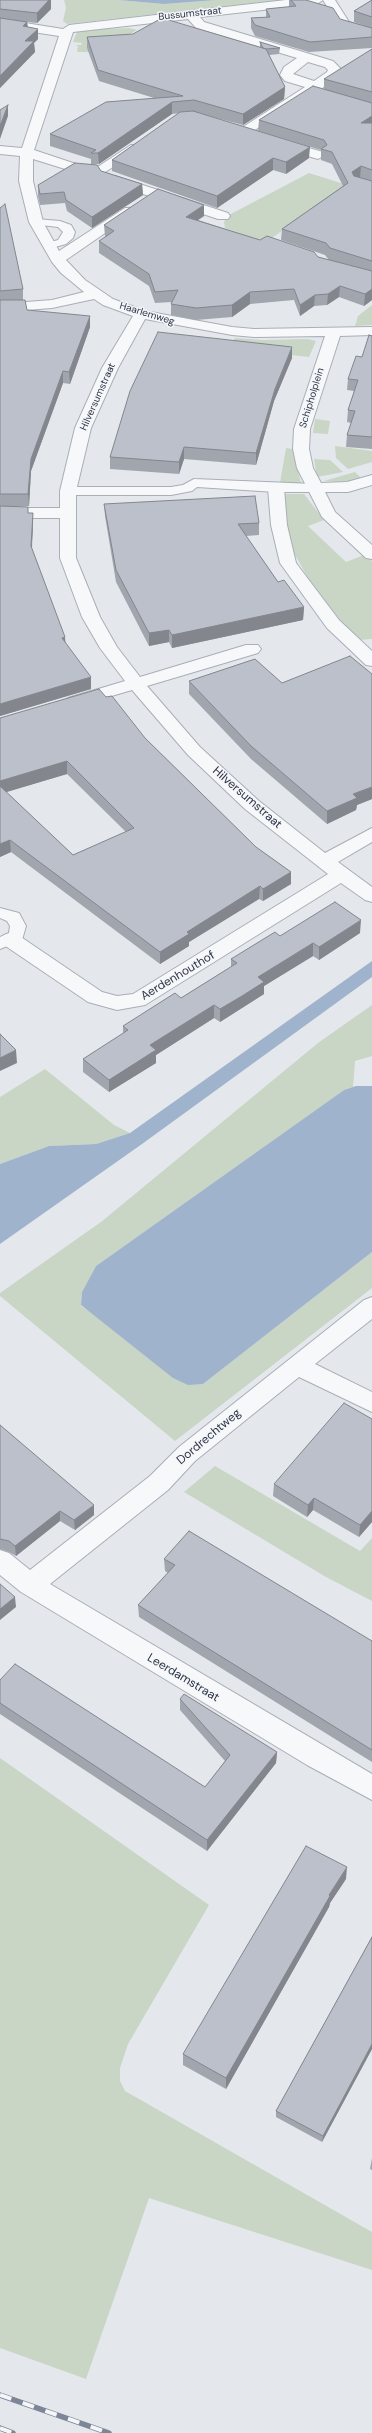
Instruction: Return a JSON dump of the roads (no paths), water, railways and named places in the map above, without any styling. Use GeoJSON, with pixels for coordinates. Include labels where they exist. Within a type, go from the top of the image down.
{"type":"FeatureCollection","features":[{"type":"Feature","properties":{"kind":"street","name":"Bussumstraat"},"geometry":{"type":"LineString","coordinates":[[66,33],[76,27],[317,0]]}},
{"type":"Feature","properties":{"kind":"street"},"geometry":{"type":"LineString","coordinates":[[329,0],[344,25],[372,33]]}},
{"type":"Feature","properties":{"kind":"street"},"geometry":{"type":"LineString","coordinates":[[190,14],[200,25],[308,57],[329,64],[335,69],[333,74],[316,90],[245,132]]}},
{"type":"Feature","properties":{"kind":"street"},"geometry":{"type":"LineString","coordinates":[[0,23],[66,33]]}},
{"type":"Feature","properties":{"kind":"street","name":"Haarlemweg"},"geometry":{"type":"LineString","coordinates":[[66,33],[26,152],[26,181],[36,222],[48,246],[56,259],[80,283],[108,302],[141,314],[180,323],[242,332],[372,331]]}},
{"type":"Feature","properties":{"kind":"street"},"geometry":{"type":"LineString","coordinates":[[308,57],[288,70],[286,75],[316,90]]}},
{"type":"Feature","properties":{"kind":"street"},"geometry":{"type":"LineString","coordinates":[[209,122],[318,155]]}},
{"type":"Feature","properties":{"kind":"street"},"geometry":{"type":"LineString","coordinates":[[0,150],[26,152],[78,168],[102,170],[136,148],[144,138]]}},
{"type":"Feature","properties":{"kind":"street"},"geometry":{"type":"LineString","coordinates":[[102,170],[107,177],[223,216]]}},
{"type":"Feature","properties":{"kind":"street"},"geometry":{"type":"LineString","coordinates":[[56,259],[156,194]]}},
{"type":"Feature","properties":{"kind":"street"},"geometry":{"type":"LineString","coordinates":[[0,308],[52,304],[97,294]]}},
{"type":"Feature","properties":{"kind":"street","name":"Hilversumstraat"},"geometry":{"type":"LineString","coordinates":[[141,314],[110,368],[83,428],[68,491],[68,558],[91,616],[109,648],[136,684],[194,751],[252,805],[324,862],[372,896]]}},
{"type":"Feature","properties":{"kind":"street","name":"Schipholplein"},"geometry":{"type":"LineString","coordinates":[[334,332],[302,429],[301,449],[306,468],[314,488],[328,514],[372,554]]}},
{"type":"Feature","properties":{"kind":"street"},"geometry":{"type":"LineString","coordinates":[[314,488],[348,487],[372,480]]}},
{"type":"Feature","properties":{"kind":"street"},"geometry":{"type":"LineString","coordinates":[[276,488],[279,525],[288,563],[333,624],[372,661]]}},
{"type":"Feature","properties":{"kind":"street"},"geometry":{"type":"LineString","coordinates":[[0,513],[67,512]]}},
{"type":"Feature","properties":{"kind":"street"},"geometry":{"type":"LineString","coordinates":[[55,708],[252,649]]}},
{"type":"Feature","properties":{"kind":"street"},"geometry":{"type":"LineString","coordinates":[[324,862],[372,834]]}},
{"type":"Feature","properties":{"kind":"street","name":"Aerdenhouthof"},"geometry":{"type":"LineString","coordinates":[[5,942],[95,997],[117,1003],[138,1000],[341,874]]}},
{"type":"Feature","properties":{"kind":"street","name":"Dordrechtweg"},"geometry":{"type":"LineString","coordinates":[[30,1585],[159,1483],[187,1454],[372,1306]]}},
{"type":"Feature","properties":{"kind":"street"},"geometry":{"type":"LineString","coordinates":[[297,1366],[372,1403]]}},
{"type":"Feature","properties":{"kind":"street","name":"Leerdamstraat"},"geometry":{"type":"LineString","coordinates":[[0,1560],[30,1585],[309,1753],[372,1788]]}},
{"type":"Feature","properties":{"kind":"lane"},"geometry":{"type":"LineString","coordinates":[[36,222],[60,224],[67,228],[69,232],[67,238],[62,242],[48,246]]}},
{"type":"Feature","properties":{"kind":"lane"},"geometry":{"type":"LineString","coordinates":[[68,491],[171,491],[187,488],[194,483],[276,488],[314,488]]}},
{"type":"Feature","properties":{"kind":"lane","name":"Aerdenhouthof"},"geometry":{"type":"LineString","coordinates":[[0,913],[7,914],[17,922],[18,931],[5,942]]}},
{"type":"Feature","properties":{"kind":"water"},"geometry":{"type":"Polygon","coordinates":[[[118,0],[216,0],[164,4],[118,0]]]}},
{"type":"Feature","properties":{"kind":"water"},"geometry":{"type":"Polygon","coordinates":[[[372,961],[372,977],[142,1144],[0,1244],[0,1164],[49,1146],[96,1144],[130,1133],[372,961]]]}},
{"type":"Feature","properties":{"kind":"water"},"geometry":{"type":"Polygon","coordinates":[[[356,1086],[372,1086],[372,1252],[203,1384],[188,1385],[173,1378],[81,1305],[82,1292],[96,1266],[344,1090],[356,1086]]]}},
{"type":"Feature","properties":{"kind":"railway"},"geometry":{"type":"LineString","coordinates":[[0,2395],[109,2433]]}},
{"type":"Feature","properties":{"kind":"railway"},"geometry":{"type":"LineString","coordinates":[[0,2428],[13,2433]]}}]}
